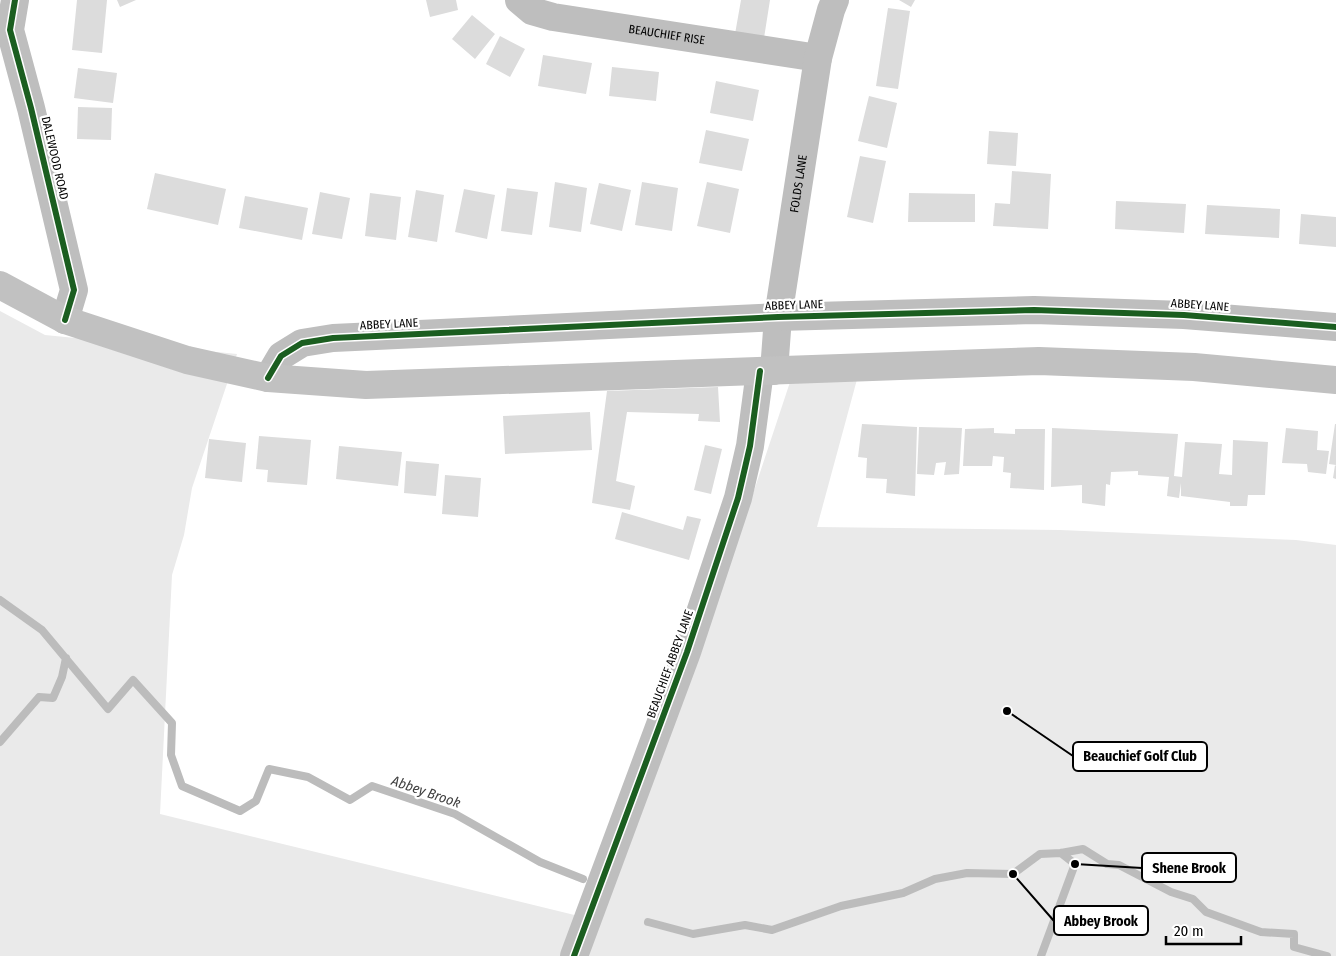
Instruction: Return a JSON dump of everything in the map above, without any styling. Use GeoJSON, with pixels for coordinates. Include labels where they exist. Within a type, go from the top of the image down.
{"type":"FeatureCollection","features":[{"type":"Feature","properties":{"kind":"main road"},"geometry":{"type":"LineString","coordinates":[[0,284],[65,320],[187,360],[268,378],[366,385],[1039,361],[1194,366],[1336,380]]}},
{"type":"Feature","properties":{"kind":"street","name":"DALEWOOD ROAD"},"geometry":{"type":"LineString","coordinates":[[15,0],[5,27],[34,118],[74,290],[65,320]]}},
{"type":"Feature","properties":{"kind":"street","name":"BEAUCHIEF RISE"},"geometry":{"type":"LineString","coordinates":[[519,0],[532,11],[554,17],[818,58]]}},
{"type":"Feature","properties":{"kind":"street","name":"FOLDS LANE"},"geometry":{"type":"LineString","coordinates":[[767,371],[778,317],[818,58],[835,0]]}},
{"type":"Feature","properties":{"kind":"street","name":"ABBEY LANE"},"geometry":{"type":"LineString","coordinates":[[268,378],[281,356],[302,343],[333,338],[778,317],[1034,310],[1184,315],[1336,327]]}},
{"type":"Feature","properties":{"kind":"street","name":"BEAUCHIEF ABBEY LANE"},"geometry":{"type":"LineString","coordinates":[[574,956],[687,652],[738,498],[767,371]]}},
{"type":"Feature","properties":{"kind":"shaded area"},"geometry":{"type":"Polygon","coordinates":[[[0,311],[45,335],[237,354],[192,488],[184,535],[172,575],[160,814],[599,921],[740,533],[796,364],[862,361],[817,527],[1060,530],[1296,540],[1336,545],[1336,956],[0,956],[0,311]]]}},
{"type":"Feature","properties":{"kind":"building"},"geometry":{"type":"Polygon","coordinates":[[[77,0],[107,0],[102,53],[72,50],[77,0]]]}},
{"type":"Feature","properties":{"kind":"building"},"geometry":{"type":"Polygon","coordinates":[[[117,0],[136,0],[120,7],[117,0]]]}},
{"type":"Feature","properties":{"kind":"building"},"geometry":{"type":"Polygon","coordinates":[[[426,0],[456,0],[458,10],[430,17],[426,0]]]}},
{"type":"Feature","properties":{"kind":"building"},"geometry":{"type":"Polygon","coordinates":[[[741,0],[770,0],[764,38],[735,34],[741,0]]]}},
{"type":"Feature","properties":{"kind":"building"},"geometry":{"type":"Polygon","coordinates":[[[899,0],[915,0],[911,7],[899,0]]]}},
{"type":"Feature","properties":{"kind":"building"},"geometry":{"type":"Polygon","coordinates":[[[888,8],[910,11],[898,89],[876,86],[888,8]]]}},
{"type":"Feature","properties":{"kind":"building"},"geometry":{"type":"Polygon","coordinates":[[[472,15],[495,34],[475,59],[452,39],[472,15]]]}},
{"type":"Feature","properties":{"kind":"building"},"geometry":{"type":"Polygon","coordinates":[[[500,36],[525,49],[510,77],[486,64],[500,36]]]}},
{"type":"Feature","properties":{"kind":"building"},"geometry":{"type":"Polygon","coordinates":[[[543,55],[592,63],[586,94],[538,86],[543,55]]]}},
{"type":"Feature","properties":{"kind":"building"},"geometry":{"type":"Polygon","coordinates":[[[612,67],[659,72],[656,101],[609,96],[612,67]]]}},
{"type":"Feature","properties":{"kind":"building"},"geometry":{"type":"Polygon","coordinates":[[[78,68],[117,73],[113,103],[74,98],[78,68]]]}},
{"type":"Feature","properties":{"kind":"building"},"geometry":{"type":"Polygon","coordinates":[[[716,81],[759,90],[753,121],[710,113],[716,81]]]}},
{"type":"Feature","properties":{"kind":"building"},"geometry":{"type":"Polygon","coordinates":[[[869,96],[897,103],[887,148],[858,141],[869,96]]]}},
{"type":"Feature","properties":{"kind":"building"},"geometry":{"type":"Polygon","coordinates":[[[78,107],[112,108],[111,140],[77,139],[78,107]]]}},
{"type":"Feature","properties":{"kind":"building"},"geometry":{"type":"Polygon","coordinates":[[[706,130],[749,139],[742,171],[699,163],[706,130]]]}},
{"type":"Feature","properties":{"kind":"building"},"geometry":{"type":"Polygon","coordinates":[[[989,131],[1018,133],[1016,166],[987,164],[989,131]]]}},
{"type":"Feature","properties":{"kind":"building"},"geometry":{"type":"Polygon","coordinates":[[[860,156],[886,161],[873,223],[847,217],[860,156]]]}},
{"type":"Feature","properties":{"kind":"building"},"geometry":{"type":"Polygon","coordinates":[[[1012,171],[1051,174],[1048,229],[993,226],[995,203],[1010,204],[1012,171]]]}},
{"type":"Feature","properties":{"kind":"building"},"geometry":{"type":"Polygon","coordinates":[[[155,173],[226,189],[218,225],[147,209],[155,173]]]}},
{"type":"Feature","properties":{"kind":"building"},"geometry":{"type":"Polygon","coordinates":[[[555,182],[587,188],[581,232],[549,227],[555,182]]]}},
{"type":"Feature","properties":{"kind":"building"},"geometry":{"type":"Polygon","coordinates":[[[642,182],[678,188],[672,231],[635,225],[642,182]]]}},
{"type":"Feature","properties":{"kind":"building"},"geometry":{"type":"Polygon","coordinates":[[[707,182],[739,189],[730,233],[697,226],[707,182]]]}},
{"type":"Feature","properties":{"kind":"building"},"geometry":{"type":"Polygon","coordinates":[[[599,183],[631,190],[622,231],[590,224],[599,183]]]}},
{"type":"Feature","properties":{"kind":"building"},"geometry":{"type":"Polygon","coordinates":[[[507,188],[538,192],[532,235],[501,231],[507,188]]]}},
{"type":"Feature","properties":{"kind":"building"},"geometry":{"type":"Polygon","coordinates":[[[464,189],[495,195],[487,239],[455,232],[464,189]]]}},
{"type":"Feature","properties":{"kind":"building"},"geometry":{"type":"Polygon","coordinates":[[[416,190],[444,195],[437,242],[408,237],[416,190]]]}},
{"type":"Feature","properties":{"kind":"building"},"geometry":{"type":"Polygon","coordinates":[[[320,192],[350,198],[342,239],[312,234],[320,192]]]}},
{"type":"Feature","properties":{"kind":"building"},"geometry":{"type":"Polygon","coordinates":[[[370,193],[401,197],[396,240],[365,236],[370,193]]]}},
{"type":"Feature","properties":{"kind":"building"},"geometry":{"type":"Polygon","coordinates":[[[909,193],[975,194],[975,222],[908,222],[909,193]]]}},
{"type":"Feature","properties":{"kind":"building"},"geometry":{"type":"Polygon","coordinates":[[[245,196],[308,208],[302,240],[239,228],[245,196]]]}},
{"type":"Feature","properties":{"kind":"building"},"geometry":{"type":"Polygon","coordinates":[[[1116,201],[1186,204],[1184,233],[1115,229],[1116,201]]]}},
{"type":"Feature","properties":{"kind":"building"},"geometry":{"type":"Polygon","coordinates":[[[1207,205],[1280,209],[1279,238],[1205,234],[1207,205]]]}},
{"type":"Feature","properties":{"kind":"building"},"geometry":{"type":"Polygon","coordinates":[[[1301,214],[1336,217],[1336,247],[1299,244],[1301,214]]]}},
{"type":"Feature","properties":{"kind":"building"},"geometry":{"type":"Polygon","coordinates":[[[718,387],[720,422],[698,421],[699,414],[627,412],[616,481],[635,486],[630,510],[592,503],[607,391],[718,387]]]}},
{"type":"Feature","properties":{"kind":"building"},"geometry":{"type":"Polygon","coordinates":[[[590,412],[592,450],[505,454],[503,416],[590,412]]]}},
{"type":"Feature","properties":{"kind":"building"},"geometry":{"type":"Polygon","coordinates":[[[862,424],[917,427],[915,496],[886,493],[887,479],[866,478],[867,458],[858,457],[862,424]]]}},
{"type":"Feature","properties":{"kind":"building"},"geometry":{"type":"Polygon","coordinates":[[[1336,424],[1336,465],[1329,464],[1336,424]]]}},
{"type":"Feature","properties":{"kind":"building"},"geometry":{"type":"Polygon","coordinates":[[[919,427],[962,428],[959,474],[944,475],[946,462],[936,463],[934,475],[917,474],[919,427]]]}},
{"type":"Feature","properties":{"kind":"building"},"geometry":{"type":"Polygon","coordinates":[[[994,428],[994,433],[1015,434],[1015,429],[1045,429],[1044,490],[1010,488],[1011,473],[1003,472],[1004,457],[993,456],[992,466],[963,466],[965,429],[994,428]]]}},
{"type":"Feature","properties":{"kind":"building"},"geometry":{"type":"Polygon","coordinates":[[[1052,428],[1178,434],[1174,476],[1182,477],[1185,442],[1222,444],[1219,474],[1232,475],[1233,440],[1268,442],[1265,495],[1248,495],[1247,506],[1230,506],[1230,502],[1181,496],[1181,483],[1179,498],[1167,496],[1169,477],[1138,475],[1138,471],[1111,472],[1110,485],[1106,484],[1105,506],[1082,503],[1082,485],[1051,487],[1052,428]]]}},
{"type":"Feature","properties":{"kind":"building"},"geometry":{"type":"Polygon","coordinates":[[[1286,428],[1318,431],[1317,450],[1329,451],[1326,474],[1308,472],[1307,464],[1282,463],[1286,428]]]}},
{"type":"Feature","properties":{"kind":"building"},"geometry":{"type":"Polygon","coordinates":[[[259,436],[311,440],[307,485],[267,482],[268,470],[256,469],[259,436]]]}},
{"type":"Feature","properties":{"kind":"building"},"geometry":{"type":"Polygon","coordinates":[[[209,439],[246,443],[242,482],[205,478],[209,439]]]}},
{"type":"Feature","properties":{"kind":"building"},"geometry":{"type":"Polygon","coordinates":[[[705,445],[722,449],[711,494],[694,490],[705,445]]]}},
{"type":"Feature","properties":{"kind":"building"},"geometry":{"type":"Polygon","coordinates":[[[339,446],[402,452],[398,486],[336,479],[339,446]]]}},
{"type":"Feature","properties":{"kind":"building"},"geometry":{"type":"Polygon","coordinates":[[[406,461],[439,464],[436,496],[404,493],[406,461]]]}},
{"type":"Feature","properties":{"kind":"building"},"geometry":{"type":"Polygon","coordinates":[[[1336,466],[1336,479],[1333,478],[1336,466]]]}},
{"type":"Feature","properties":{"kind":"building"},"geometry":{"type":"Polygon","coordinates":[[[445,475],[481,478],[478,517],[442,514],[445,475]]]}},
{"type":"Feature","properties":{"kind":"building"},"geometry":{"type":"Polygon","coordinates":[[[622,512],[683,530],[687,516],[701,519],[689,560],[615,539],[622,512]]]}},
{"type":"Feature","properties":{"kind":"waterway","name":"Abbey Brook"},"geometry":{"type":"LineString","coordinates":[[0,600],[42,630],[108,709],[133,680],[172,723],[171,755],[182,786],[240,811],[256,801],[269,769],[308,777],[350,800],[372,786],[455,814],[540,862],[583,879]]}},
{"type":"Feature","properties":{"kind":"waterway"},"geometry":{"type":"LineString","coordinates":[[0,742],[39,697],[53,698],[62,677],[66,658]]}},
{"type":"Feature","properties":{"kind":"waterway","name":"Abbey Brook"},"geometry":{"type":"LineString","coordinates":[[648,922],[693,934],[745,925],[772,930],[841,906],[903,893],[935,879],[967,873],[1013,874],[1040,854],[1083,849],[1107,864],[1119,865],[1171,892],[1193,899],[1206,912],[1261,932],[1294,934],[1294,947],[1327,956]]}},
{"type":"Feature","properties":{"kind":"waterway"},"geometry":{"type":"LineString","coordinates":[[1041,956],[1075,864],[1061,853]]}},
{"type":"Feature","properties":{"kind":"cycle path"},"geometry":{"type":"LineString","coordinates":[[15,0],[10,30],[31,108],[74,290],[65,320]]}},
{"type":"Feature","properties":{"kind":"cycle path"},"geometry":{"type":"LineString","coordinates":[[268,378],[281,356],[302,343],[333,338],[778,317],[1034,310],[1184,315],[1336,327]]}},
{"type":"Feature","properties":{"kind":"cycle path"},"geometry":{"type":"LineString","coordinates":[[574,956],[687,652],[738,498],[750,446],[760,371]]}},
{"type":"Feature","properties":{"kind":"place","name":"Beauchief Golf Club"},"geometry":{"type":"Point","coordinates":[1007,711]}},
{"type":"Feature","properties":{"kind":"place","name":"Shene Brook"},"geometry":{"type":"Point","coordinates":[1075,864]}},
{"type":"Feature","properties":{"kind":"place","name":"Abbey Brook"},"geometry":{"type":"Point","coordinates":[1013,874]}}]}
